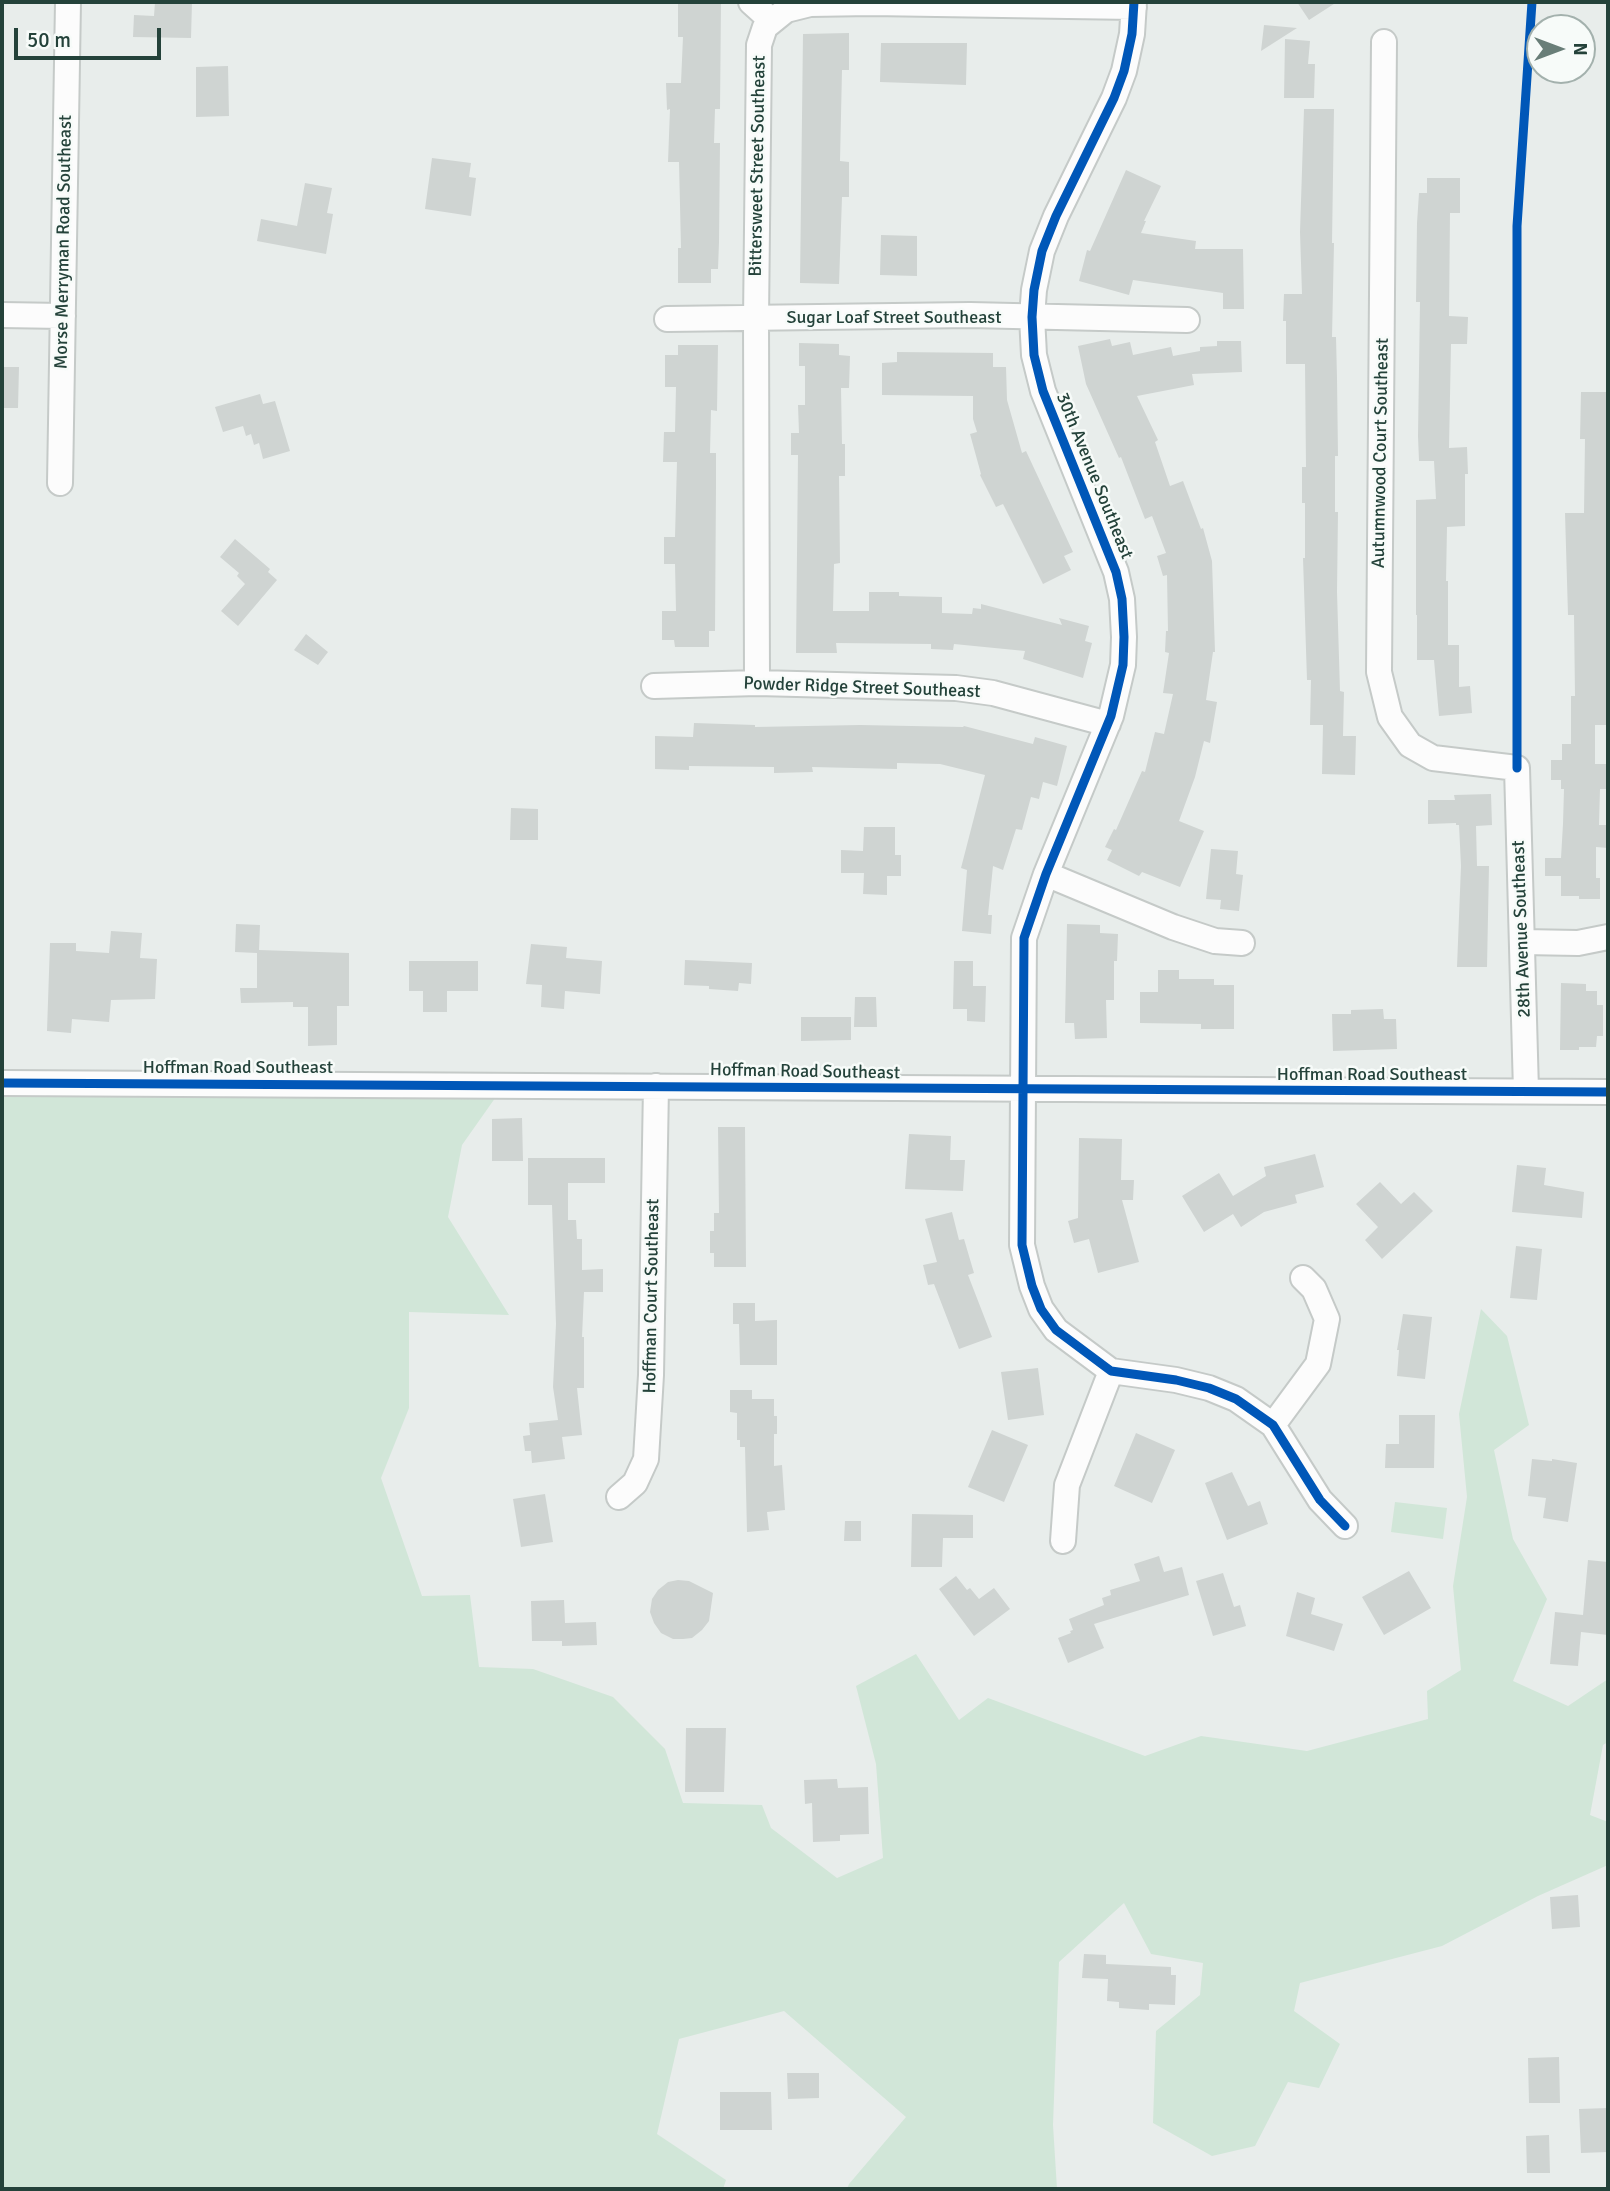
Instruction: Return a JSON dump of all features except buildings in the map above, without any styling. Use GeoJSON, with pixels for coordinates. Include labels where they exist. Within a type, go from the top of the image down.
{"type":"FeatureCollection","features":[{"type":"Feature","properties":{"kind":"street","name":"Morse Merryman Road Southeast"},"geometry":{"type":"LineString","coordinates":[[61,483],[68,2]]}},
{"type":"Feature","properties":{"kind":"street"},"geometry":{"type":"LineString","coordinates":[[751,2],[771,20],[786,10],[810,4],[1134,4]]}},
{"type":"Feature","properties":{"kind":"street","name":"30th Avenue Southeast"},"geometry":{"type":"LineString","coordinates":[[1111,1371],[1056,1330],[1041,1308],[1032,1286],[1022,1245],[1024,937],[1046,874],[1108,724],[1122,665],[1124,637],[1122,599],[1116,572],[1043,391],[1034,355],[1032,317],[1034,288],[1042,251],[1121,80],[1132,34],[1134,4]]}},
{"type":"Feature","properties":{"kind":"street","name":"Bittersweet Street Southeast"},"geometry":{"type":"LineString","coordinates":[[757,683],[756,319],[759,45],[765,27],[771,20]]}},
{"type":"Feature","properties":{"kind":"street","name":"Autumnwood Court Southeast"},"geometry":{"type":"LineString","coordinates":[[1384,41],[1379,672],[1390,717],[1410,745],[1433,758],[1517,768]]}},
{"type":"Feature","properties":{"kind":"street"},"geometry":{"type":"LineString","coordinates":[[2,315],[63,316]]}},
{"type":"Feature","properties":{"kind":"street","name":"Sugar Loaf Street Southeast"},"geometry":{"type":"LineString","coordinates":[[667,319],[970,316],[1187,320]]}},
{"type":"Feature","properties":{"kind":"street","name":"Powder Ridge Street Southeast"},"geometry":{"type":"LineString","coordinates":[[654,685],[757,683],[956,688],[993,693],[1108,724]]}},
{"type":"Feature","properties":{"kind":"street","name":"28th Avenue Southeast"},"geometry":{"type":"LineString","coordinates":[[1517,768],[1526,1091]]}},
{"type":"Feature","properties":{"kind":"street"},"geometry":{"type":"LineString","coordinates":[[1046,874],[1172,927],[1215,941],[1242,943]]}},
{"type":"Feature","properties":{"kind":"street"},"geometry":{"type":"LineString","coordinates":[[1523,942],[1578,943],[1608,937]]}},
{"type":"Feature","properties":{"kind":"street","name":"Hoffman Road Southeast"},"geometry":{"type":"LineString","coordinates":[[2,1083],[1608,1092]]}},
{"type":"Feature","properties":{"kind":"street","name":"Hoffman Court Southeast"},"geometry":{"type":"LineString","coordinates":[[619,1497],[635,1483],[646,1459],[651,1375],[656,1086]]}},
{"type":"Feature","properties":{"kind":"street"},"geometry":{"type":"LineString","coordinates":[[1273,1425],[1318,1364],[1327,1319],[1314,1289],[1303,1278]]}},
{"type":"Feature","properties":{"kind":"street"},"geometry":{"type":"LineString","coordinates":[[1063,1541],[1067,1485],[1111,1371],[1175,1380],[1209,1388],[1236,1399],[1273,1425],[1320,1500],[1345,1526]]}},
{"type":"Feature","properties":{"kind":"green space"},"geometry":{"type":"Polygon","coordinates":[[[2,1083],[505,1084],[462,1145],[448,1217],[509,1315],[409,1312],[409,1408],[381,1478],[422,1596],[470,1595],[479,1667],[533,1669],[613,1697],[665,1749],[683,1803],[762,1805],[771,1828],[837,1878],[883,1858],[876,1764],[856,1686],[916,1654],[959,1720],[988,1698],[1145,1756],[1201,1736],[1307,1751],[1428,1719],[1427,1691],[1461,1670],[1453,1586],[1467,1497],[1459,1414],[1481,1309],[1507,1336],[1529,1425],[1494,1450],[1513,1539],[1547,1599],[1513,1681],[1568,1706],[1608,1679],[1608,1742],[1603,1745],[1590,1815],[1608,1822],[1608,1865],[1538,1896],[1442,1946],[1300,1983],[1294,2011],[1340,2044],[1319,2088],[1288,2082],[1255,2146],[1212,2156],[1153,2123],[1156,2031],[1200,1995],[1203,1963],[1151,1954],[1124,1903],[1059,1962],[1053,2125],[1057,2189],[847,2189],[906,2117],[784,2011],[679,2039],[657,2134],[726,2180],[723,2189],[2,2189],[2,1083]]]}},
{"type":"Feature","properties":{"kind":"green space"},"geometry":{"type":"Polygon","coordinates":[[[1395,1502],[1447,1508],[1443,1539],[1391,1532],[1395,1502]]]}},
{"type":"Feature","properties":{"kind":"cycle path"},"geometry":{"type":"LineString","coordinates":[[1134,2],[1132,34],[1124,71],[1114,98],[1056,216],[1042,251],[1034,290],[1034,355],[1043,391],[1116,572],[1122,599],[1124,637],[1123,665],[1111,716],[1046,874],[1024,938],[1022,1245],[1041,1309],[1056,1330],[1111,1371],[1176,1380],[1209,1388],[1236,1399],[1273,1425],[1320,1500],[1345,1526]]}},
{"type":"Feature","properties":{"kind":"cycle path"},"geometry":{"type":"LineString","coordinates":[[1517,768],[1517,226],[1532,2]]}},
{"type":"Feature","properties":{"kind":"cycle path"},"geometry":{"type":"LineString","coordinates":[[2,1083],[1608,1092]]}}]}
